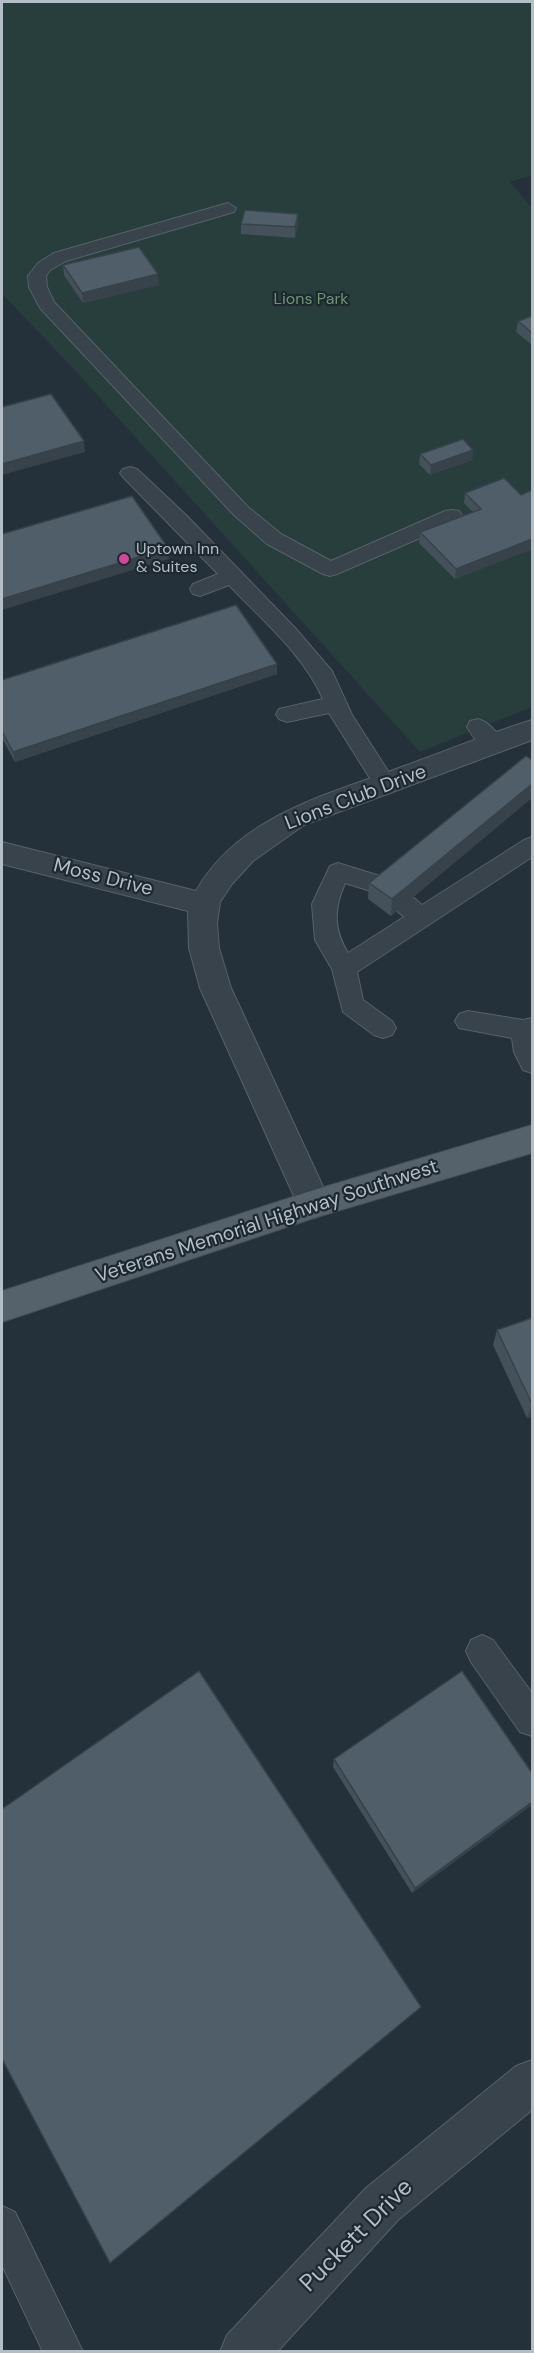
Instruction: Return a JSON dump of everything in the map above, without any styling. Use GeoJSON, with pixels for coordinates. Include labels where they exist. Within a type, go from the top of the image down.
{"type":"FeatureCollection","features":[{"type":"Feature","properties":{"kind":"main road","name":"Veterans Memorial Highway Southwest"},"geometry":{"type":"LineString","coordinates":[[2,1308],[314,1204],[532,1139]]}},
{"type":"Feature","properties":{"kind":"street","name":"Lions Club Drive"},"geometry":{"type":"LineString","coordinates":[[204,904],[221,878],[241,855],[266,835],[294,818],[386,785],[486,736],[532,730]]}},
{"type":"Feature","properties":{"kind":"street","name":"Moss Drive"},"geometry":{"type":"LineString","coordinates":[[2,853],[204,904]]}},
{"type":"Feature","properties":{"kind":"street"},"geometry":{"type":"LineString","coordinates":[[204,904],[203,931],[207,960],[227,1017],[314,1204]]}},
{"type":"Feature","properties":{"kind":"street","name":"Puckett Drive"},"geometry":{"type":"LineString","coordinates":[[244,2352],[382,2204],[532,2082]]}},
{"type":"Feature","properties":{"kind":"lane"},"geometry":{"type":"LineString","coordinates":[[228,208],[60,257],[36,272],[35,282],[46,304],[241,511],[274,539],[330,569],[452,516]]}},
{"type":"Feature","properties":{"kind":"lane"},"geometry":{"type":"LineString","coordinates":[[130,473],[179,520],[314,663],[324,676],[349,729],[386,785]]}},
{"type":"Feature","properties":{"kind":"lane"},"geometry":{"type":"LineString","coordinates":[[200,589],[232,576]]}},
{"type":"Feature","properties":{"kind":"lane"},"geometry":{"type":"LineString","coordinates":[[287,714],[336,704]]}},
{"type":"Feature","properties":{"kind":"lane"},"geometry":{"type":"LineString","coordinates":[[344,968],[532,846]]}},
{"type":"Feature","properties":{"kind":"lane"},"geometry":{"type":"LineString","coordinates":[[383,1028],[352,1005],[344,968],[327,940],[324,904],[338,872],[385,886],[421,918]]}},
{"type":"Feature","properties":{"kind":"lane"},"geometry":{"type":"LineString","coordinates":[[468,1021],[528,1029],[527,1052],[532,1063]]}},
{"type":"Feature","properties":{"kind":"lane"},"geometry":{"type":"LineString","coordinates":[[482,1651],[532,1720]]}},
{"type":"Feature","properties":{"kind":"lane"},"geometry":{"type":"LineString","coordinates":[[2,2225],[64,2352]]}},
{"type":"Feature","properties":{"kind":"green space","name":"Lions Park"},"geometry":{"type":"Polygon","coordinates":[[[2,2],[532,2],[532,175],[510,182],[532,208],[532,707],[420,752],[71,366],[2,294],[2,2]]]}},
{"type":"Feature","properties":{"kind":"building"},"geometry":{"type":"Polygon","coordinates":[[[245,210],[298,214],[295,227],[241,224],[245,210]]]}},
{"type":"Feature","properties":{"kind":"building"},"geometry":{"type":"Polygon","coordinates":[[[139,247],[158,274],[82,293],[63,265],[139,247]]]}},
{"type":"Feature","properties":{"kind":"building"},"geometry":{"type":"Polygon","coordinates":[[[532,316],[532,333],[518,321],[532,316]]]}},
{"type":"Feature","properties":{"kind":"building"},"geometry":{"type":"Polygon","coordinates":[[[51,394],[84,441],[2,464],[2,407],[51,394]]]}},
{"type":"Feature","properties":{"kind":"building"},"geometry":{"type":"Polygon","coordinates":[[[463,439],[473,450],[431,465],[420,454],[463,439]]]}},
{"type":"Feature","properties":{"kind":"building"},"geometry":{"type":"Polygon","coordinates":[[[504,478],[521,495],[532,490],[532,539],[456,569],[420,532],[481,509],[465,493],[504,478]]]}},
{"type":"Feature","properties":{"kind":"building"},"geometry":{"type":"Polygon","coordinates":[[[132,496],[168,548],[2,599],[2,534],[132,496]]]}},
{"type":"Feature","properties":{"kind":"building"},"geometry":{"type":"Polygon","coordinates":[[[236,605],[277,664],[13,752],[2,731],[2,680],[236,605]]]}},
{"type":"Feature","properties":{"kind":"building"},"geometry":{"type":"Polygon","coordinates":[[[526,756],[532,760],[532,784],[392,899],[369,883],[526,756]]]}},
{"type":"Feature","properties":{"kind":"building"},"geometry":{"type":"Polygon","coordinates":[[[532,1318],[532,1404],[497,1330],[532,1318]]]}},
{"type":"Feature","properties":{"kind":"building"},"geometry":{"type":"Polygon","coordinates":[[[199,1671],[421,2007],[110,2263],[2,2059],[2,1809],[199,1671]]]}},
{"type":"Feature","properties":{"kind":"building"},"geometry":{"type":"Polygon","coordinates":[[[462,1671],[532,1773],[532,1802],[415,1888],[334,1759],[462,1671]]]}},
{"type":"Feature","properties":{"kind":"place","name":"Uptown Inn & Suites"},"geometry":{"type":"Point","coordinates":[124,559]}}]}
